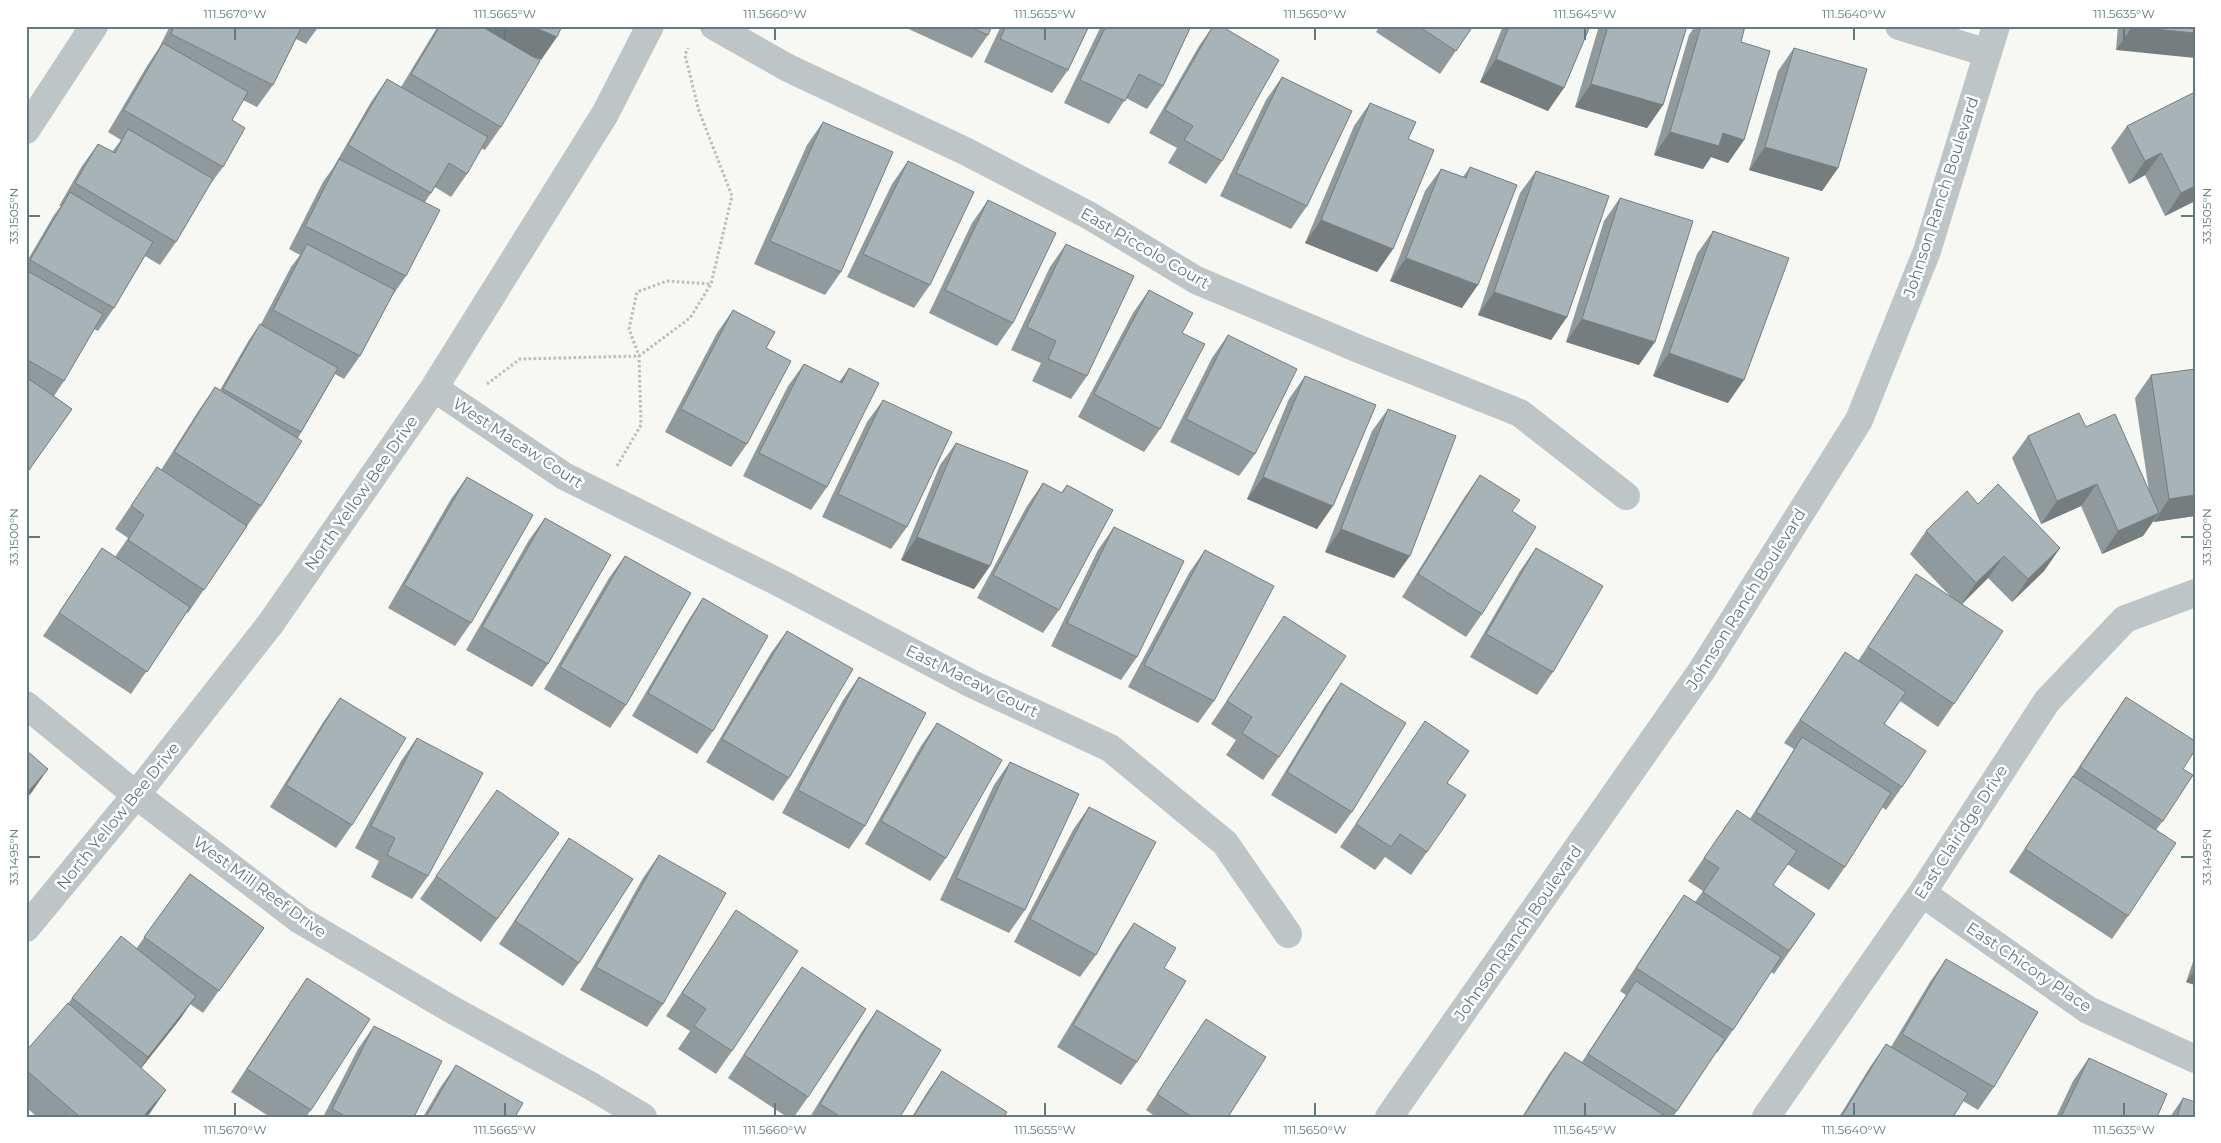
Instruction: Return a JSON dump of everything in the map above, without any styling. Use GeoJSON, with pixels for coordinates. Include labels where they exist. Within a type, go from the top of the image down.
{"type":"FeatureCollection","features":[{"type":"Feature","properties":{"kind":"street"},"geometry":{"type":"LineString","coordinates":[[26,130],[94,26]]}},
{"type":"Feature","properties":{"kind":"street","name":"North Yellow Bee Drive"},"geometry":{"type":"LineString","coordinates":[[26,928],[136,795],[271,623],[434,388],[605,114],[650,26]]}},
{"type":"Feature","properties":{"kind":"street"},"geometry":{"type":"LineString","coordinates":[[1898,26],[1988,54]]}},
{"type":"Feature","properties":{"kind":"street","name":"Johnson Ranch Boulevard"},"geometry":{"type":"LineString","coordinates":[[1389,1117],[1702,670],[1859,420],[1927,251],[1996,26]]}},
{"type":"Feature","properties":{"kind":"street","name":"East Piccolo Court"},"geometry":{"type":"LineString","coordinates":[[704,33],[788,68],[965,151],[1090,216],[1196,280],[1359,349],[1520,413],[1626,496]]}},
{"type":"Feature","properties":{"kind":"street","name":"West Macaw Court"},"geometry":{"type":"LineString","coordinates":[[434,388],[564,476],[602,495]]}},
{"type":"Feature","properties":{"kind":"street","name":"East Macaw Court"},"geometry":{"type":"LineString","coordinates":[[602,495],[778,582],[972,684],[1110,748],[1225,843],[1288,934]]}},
{"type":"Feature","properties":{"kind":"street","name":"East Clairidge Drive"},"geometry":{"type":"LineString","coordinates":[[1766,1117],[1922,893],[2047,701],[2125,619],[2195,593]]}},
{"type":"Feature","properties":{"kind":"street","name":"West Mill Reef Drive"},"geometry":{"type":"LineString","coordinates":[[26,705],[136,795],[300,920],[449,1008],[591,1086],[643,1117]]}},
{"type":"Feature","properties":{"kind":"street","name":"East Chicory Place"},"geometry":{"type":"LineString","coordinates":[[1922,893],[2088,1010],[2195,1059]]}},
{"type":"Feature","properties":{"kind":"path"},"geometry":{"type":"LineString","coordinates":[[468,411],[487,384],[520,359],[639,356],[690,318],[711,284],[732,196],[699,111],[685,55],[704,33]]}},
{"type":"Feature","properties":{"kind":"path"},"geometry":{"type":"LineString","coordinates":[[602,495],[640,425],[639,356],[629,329],[637,292],[667,281],[711,284]]}},
{"type":"Feature","properties":{"kind":"building"},"geometry":{"type":"Polygon","coordinates":[[[174,26],[302,26],[273,85],[171,34],[174,26]]]}},
{"type":"Feature","properties":{"kind":"building"},"geometry":{"type":"Polygon","coordinates":[[[440,26],[481,26],[540,61],[501,127],[411,74],[440,26]]]}},
{"type":"Feature","properties":{"kind":"building"},"geometry":{"type":"Polygon","coordinates":[[[531,26],[562,26],[557,37],[531,26]]]}},
{"type":"Feature","properties":{"kind":"building"},"geometry":{"type":"Polygon","coordinates":[[[968,26],[992,26],[988,35],[968,26]]]}},
{"type":"Feature","properties":{"kind":"building"},"geometry":{"type":"Polygon","coordinates":[[[1006,26],[1089,26],[1068,70],[1000,39],[1006,26]]]}},
{"type":"Feature","properties":{"kind":"building"},"geometry":{"type":"Polygon","coordinates":[[[1106,26],[1191,26],[1163,86],[1139,74],[1125,101],[1080,80],[1106,26]]]}},
{"type":"Feature","properties":{"kind":"building"},"geometry":{"type":"Polygon","coordinates":[[[1213,26],[1221,26],[1279,60],[1222,161],[1184,140],[1193,126],[1165,110],[1213,26]]]}},
{"type":"Feature","properties":{"kind":"building"},"geometry":{"type":"Polygon","coordinates":[[[1418,26],[1473,26],[1456,51],[1418,26]]]}},
{"type":"Feature","properties":{"kind":"building"},"geometry":{"type":"Polygon","coordinates":[[[1509,26],[1590,26],[1564,88],[1496,59],[1509,26]]]}},
{"type":"Feature","properties":{"kind":"building"},"geometry":{"type":"Polygon","coordinates":[[[1608,26],[1687,26],[1663,105],[1591,84],[1608,26]]]}},
{"type":"Feature","properties":{"kind":"building"},"geometry":{"type":"Polygon","coordinates":[[[1701,26],[1745,26],[1741,42],[1770,51],[1744,140],[1723,133],[1719,146],[1670,132],[1701,26]]]}},
{"type":"Feature","properties":{"kind":"building"},"geometry":{"type":"Polygon","coordinates":[[[2195,26],[2195,33],[2132,27],[2195,26]]]}},
{"type":"Feature","properties":{"kind":"building"},"geometry":{"type":"Polygon","coordinates":[[[163,43],[248,92],[232,120],[245,128],[223,167],[124,110],[163,43]]]}},
{"type":"Feature","properties":{"kind":"building"},"geometry":{"type":"Polygon","coordinates":[[[1794,48],[1867,69],[1838,168],[1765,147],[1794,48]]]}},
{"type":"Feature","properties":{"kind":"building"},"geometry":{"type":"Polygon","coordinates":[[[1282,77],[1352,111],[1307,206],[1236,173],[1282,77]]]}},
{"type":"Feature","properties":{"kind":"building"},"geometry":{"type":"Polygon","coordinates":[[[387,79],[488,137],[467,174],[449,163],[431,193],[348,145],[387,79]]]}},
{"type":"Feature","properties":{"kind":"building"},"geometry":{"type":"Polygon","coordinates":[[[2195,92],[2195,186],[2181,193],[2161,153],[2145,161],[2127,126],[2195,92]]]}},
{"type":"Feature","properties":{"kind":"building"},"geometry":{"type":"Polygon","coordinates":[[[1370,103],[1416,122],[1408,139],[1434,150],[1393,249],[1321,220],[1370,103]]]}},
{"type":"Feature","properties":{"kind":"building"},"geometry":{"type":"Polygon","coordinates":[[[823,122],[893,152],[841,272],[770,241],[823,122]]]}},
{"type":"Feature","properties":{"kind":"building"},"geometry":{"type":"Polygon","coordinates":[[[128,129],[213,179],[176,242],[75,183],[98,144],[115,153],[128,129]]]}},
{"type":"Feature","properties":{"kind":"building"},"geometry":{"type":"Polygon","coordinates":[[[339,159],[440,210],[406,276],[305,226],[339,159]]]}},
{"type":"Feature","properties":{"kind":"building"},"geometry":{"type":"Polygon","coordinates":[[[908,161],[974,192],[930,285],[863,254],[908,161]]]}},
{"type":"Feature","properties":{"kind":"building"},"geometry":{"type":"Polygon","coordinates":[[[1470,167],[1517,185],[1478,285],[1406,258],[1441,169],[1466,178],[1470,167]]]}},
{"type":"Feature","properties":{"kind":"building"},"geometry":{"type":"Polygon","coordinates":[[[1536,171],[1609,196],[1567,317],[1494,292],[1536,171]]]}},
{"type":"Feature","properties":{"kind":"building"},"geometry":{"type":"Polygon","coordinates":[[[70,192],[153,242],[114,308],[30,260],[70,192]]]}},
{"type":"Feature","properties":{"kind":"building"},"geometry":{"type":"Polygon","coordinates":[[[1620,198],[1693,221],[1655,342],[1582,319],[1620,198]]]}},
{"type":"Feature","properties":{"kind":"building"},"geometry":{"type":"Polygon","coordinates":[[[988,200],[1056,233],[1013,323],[945,290],[988,200]]]}},
{"type":"Feature","properties":{"kind":"building"},"geometry":{"type":"Polygon","coordinates":[[[1713,231],[1789,258],[1744,380],[1669,353],[1713,231]]]}},
{"type":"Feature","properties":{"kind":"building"},"geometry":{"type":"Polygon","coordinates":[[[307,244],[395,290],[360,356],[273,310],[307,244]]]}},
{"type":"Feature","properties":{"kind":"building"},"geometry":{"type":"Polygon","coordinates":[[[1066,244],[1134,276],[1087,376],[1048,359],[1056,341],[1027,327],[1066,244]]]}},
{"type":"Feature","properties":{"kind":"building"},"geometry":{"type":"Polygon","coordinates":[[[26,270],[103,314],[64,381],[26,359],[26,270]]]}},
{"type":"Feature","properties":{"kind":"building"},"geometry":{"type":"Polygon","coordinates":[[[1149,290],[1193,313],[1182,333],[1205,344],[1160,429],[1094,394],[1149,290]]]}},
{"type":"Feature","properties":{"kind":"building"},"geometry":{"type":"Polygon","coordinates":[[[733,310],[775,332],[766,348],[791,361],[747,444],[681,409],[733,310]]]}},
{"type":"Feature","properties":{"kind":"building"},"geometry":{"type":"Polygon","coordinates":[[[260,324],[338,368],[301,432],[223,389],[260,324]]]}},
{"type":"Feature","properties":{"kind":"building"},"geometry":{"type":"Polygon","coordinates":[[[1228,335],[1297,369],[1255,454],[1186,419],[1228,335]]]}},
{"type":"Feature","properties":{"kind":"building"},"geometry":{"type":"Polygon","coordinates":[[[804,364],[842,383],[849,368],[879,383],[827,487],[759,453],[804,364]]]}},
{"type":"Feature","properties":{"kind":"building"},"geometry":{"type":"Polygon","coordinates":[[[2195,369],[2195,495],[2169,499],[2151,375],[2195,369]]]}},
{"type":"Feature","properties":{"kind":"building"},"geometry":{"type":"Polygon","coordinates":[[[1305,376],[1376,405],[1333,506],[1263,477],[1305,376]]]}},
{"type":"Feature","properties":{"kind":"building"},"geometry":{"type":"Polygon","coordinates":[[[26,377],[72,409],[29,470],[26,468],[26,377]]]}},
{"type":"Feature","properties":{"kind":"building"},"geometry":{"type":"Polygon","coordinates":[[[215,387],[302,441],[261,506],[174,452],[215,387]]]}},
{"type":"Feature","properties":{"kind":"building"},"geometry":{"type":"Polygon","coordinates":[[[883,400],[952,432],[907,527],[838,494],[883,400]]]}},
{"type":"Feature","properties":{"kind":"building"},"geometry":{"type":"Polygon","coordinates":[[[1388,409],[1456,436],[1410,556],[1341,529],[1388,409]]]}},
{"type":"Feature","properties":{"kind":"building"},"geometry":{"type":"Polygon","coordinates":[[[2079,413],[2086,427],[2115,414],[2159,513],[2118,531],[2097,484],[2057,501],[2028,436],[2079,413]]]}},
{"type":"Feature","properties":{"kind":"building"},"geometry":{"type":"Polygon","coordinates":[[[956,443],[1028,471],[990,566],[917,537],[956,443]]]}},
{"type":"Feature","properties":{"kind":"building"},"geometry":{"type":"Polygon","coordinates":[[[157,467],[247,526],[204,590],[128,540],[144,515],[131,506],[157,467]]]}},
{"type":"Feature","properties":{"kind":"building"},"geometry":{"type":"Polygon","coordinates":[[[1480,475],[1520,500],[1512,511],[1536,527],[1482,614],[1418,574],[1480,475]]]}},
{"type":"Feature","properties":{"kind":"building"},"geometry":{"type":"Polygon","coordinates":[[[467,477],[533,515],[471,623],[404,585],[467,477]]]}},
{"type":"Feature","properties":{"kind":"building"},"geometry":{"type":"Polygon","coordinates":[[[1043,483],[1062,493],[1067,485],[1113,510],[1059,610],[993,575],[1043,483]]]}},
{"type":"Feature","properties":{"kind":"building"},"geometry":{"type":"Polygon","coordinates":[[[1998,484],[2060,548],[2028,579],[2004,556],[1976,583],[1926,531],[1967,491],[1978,504],[1998,484]]]}},
{"type":"Feature","properties":{"kind":"building"},"geometry":{"type":"Polygon","coordinates":[[[545,518],[611,555],[548,664],[482,627],[545,518]]]}},
{"type":"Feature","properties":{"kind":"building"},"geometry":{"type":"Polygon","coordinates":[[[1114,527],[1184,561],[1137,657],[1067,623],[1114,527]]]}},
{"type":"Feature","properties":{"kind":"building"},"geometry":{"type":"Polygon","coordinates":[[[102,548],[190,607],[147,672],[59,613],[102,548]]]}},
{"type":"Feature","properties":{"kind":"building"},"geometry":{"type":"Polygon","coordinates":[[[1536,548],[1603,586],[1553,672],[1486,634],[1536,548]]]}},
{"type":"Feature","properties":{"kind":"building"},"geometry":{"type":"Polygon","coordinates":[[[1205,550],[1274,586],[1214,701],[1144,665],[1205,550]]]}},
{"type":"Feature","properties":{"kind":"building"},"geometry":{"type":"Polygon","coordinates":[[[625,556],[691,593],[626,705],[560,667],[625,556]]]}},
{"type":"Feature","properties":{"kind":"building"},"geometry":{"type":"Polygon","coordinates":[[[1916,574],[2003,631],[1954,704],[1868,647],[1916,574]]]}},
{"type":"Feature","properties":{"kind":"building"},"geometry":{"type":"Polygon","coordinates":[[[703,598],[768,636],[713,731],[648,693],[703,598]]]}},
{"type":"Feature","properties":{"kind":"building"},"geometry":{"type":"Polygon","coordinates":[[[1284,616],[1346,656],[1279,757],[1242,733],[1252,717],[1227,701],[1284,616]]]}},
{"type":"Feature","properties":{"kind":"building"},"geometry":{"type":"Polygon","coordinates":[[[787,631],[853,669],[789,778],[722,739],[787,631]]]}},
{"type":"Feature","properties":{"kind":"building"},"geometry":{"type":"Polygon","coordinates":[[[1845,652],[1906,692],[1884,724],[1926,751],[1902,787],[1800,720],[1845,652]]]}},
{"type":"Feature","properties":{"kind":"building"},"geometry":{"type":"Polygon","coordinates":[[[859,677],[926,713],[865,826],[798,790],[859,677]]]}},
{"type":"Feature","properties":{"kind":"building"},"geometry":{"type":"Polygon","coordinates":[[[1341,683],[1406,723],[1352,812],[1287,772],[1341,683]]]}},
{"type":"Feature","properties":{"kind":"building"},"geometry":{"type":"Polygon","coordinates":[[[2126,697],[2195,741],[2195,750],[2183,769],[2193,775],[2163,821],[2080,767],[2126,697]]]}},
{"type":"Feature","properties":{"kind":"building"},"geometry":{"type":"Polygon","coordinates":[[[340,698],[406,738],[352,825],[286,785],[340,698]]]}},
{"type":"Feature","properties":{"kind":"building"},"geometry":{"type":"Polygon","coordinates":[[[1425,721],[1469,751],[1447,783],[1466,795],[1427,852],[1400,834],[1391,847],[1356,824],[1425,721]]]}},
{"type":"Feature","properties":{"kind":"building"},"geometry":{"type":"Polygon","coordinates":[[[937,723],[1002,760],[946,858],[881,821],[937,723]]]}},
{"type":"Feature","properties":{"kind":"building"},"geometry":{"type":"Polygon","coordinates":[[[1802,737],[1891,793],[1845,867],[1756,812],[1802,737]]]}},
{"type":"Feature","properties":{"kind":"building"},"geometry":{"type":"Polygon","coordinates":[[[417,738],[483,773],[428,876],[387,855],[395,838],[371,826],[417,738]]]}},
{"type":"Feature","properties":{"kind":"building"},"geometry":{"type":"Polygon","coordinates":[[[26,750],[48,769],[26,794],[26,750]]]}},
{"type":"Feature","properties":{"kind":"building"},"geometry":{"type":"Polygon","coordinates":[[[1010,762],[1079,794],[1025,910],[956,878],[1010,762]]]}},
{"type":"Feature","properties":{"kind":"building"},"geometry":{"type":"Polygon","coordinates":[[[2073,776],[2176,843],[2128,916],[2025,849],[2073,776]]]}},
{"type":"Feature","properties":{"kind":"building"},"geometry":{"type":"Polygon","coordinates":[[[497,790],[559,833],[497,919],[436,876],[497,790]]]}},
{"type":"Feature","properties":{"kind":"building"},"geometry":{"type":"Polygon","coordinates":[[[1089,807],[1156,842],[1096,955],[1030,919],[1089,807]]]}},
{"type":"Feature","properties":{"kind":"building"},"geometry":{"type":"Polygon","coordinates":[[[1737,810],[1797,851],[1773,885],[1815,914],[1789,951],[1703,892],[1719,868],[1704,858],[1737,810]]]}},
{"type":"Feature","properties":{"kind":"building"},"geometry":{"type":"Polygon","coordinates":[[[569,838],[633,879],[579,963],[515,921],[569,838]]]}},
{"type":"Feature","properties":{"kind":"building"},"geometry":{"type":"Polygon","coordinates":[[[659,855],[726,893],[663,1004],[596,967],[659,855]]]}},
{"type":"Feature","properties":{"kind":"building"},"geometry":{"type":"Polygon","coordinates":[[[190,874],[264,928],[219,991],[144,937],[190,874]]]}},
{"type":"Feature","properties":{"kind":"building"},"geometry":{"type":"Polygon","coordinates":[[[1684,895],[1781,957],[1733,1030],[1636,968],[1684,895]]]}},
{"type":"Feature","properties":{"kind":"building"},"geometry":{"type":"Polygon","coordinates":[[[736,910],[798,951],[732,1051],[694,1026],[706,1009],[682,993],[736,910]]]}},
{"type":"Feature","properties":{"kind":"building"},"geometry":{"type":"Polygon","coordinates":[[[1134,923],[1176,948],[1164,968],[1186,981],[1137,1062],[1073,1025],[1134,923]]]}},
{"type":"Feature","properties":{"kind":"building"},"geometry":{"type":"Polygon","coordinates":[[[121,936],[196,996],[148,1057],[72,998],[121,936]]]}},
{"type":"Feature","properties":{"kind":"building"},"geometry":{"type":"Polygon","coordinates":[[[1946,959],[2038,1012],[1994,1087],[1902,1034],[1946,959]]]}},
{"type":"Feature","properties":{"kind":"building"},"geometry":{"type":"Polygon","coordinates":[[[802,967],[866,1009],[808,1097],[744,1055],[802,967]]]}},
{"type":"Feature","properties":{"kind":"building"},"geometry":{"type":"Polygon","coordinates":[[[307,978],[370,1019],[311,1110],[247,1069],[307,978]]]}},
{"type":"Feature","properties":{"kind":"building"},"geometry":{"type":"Polygon","coordinates":[[[1636,981],[1725,1039],[1677,1111],[1588,1054],[1636,981]]]}},
{"type":"Feature","properties":{"kind":"building"},"geometry":{"type":"Polygon","coordinates":[[[68,1003],[166,1090],[143,1117],[80,1117],[26,1070],[26,1051],[68,1003]]]}},
{"type":"Feature","properties":{"kind":"building"},"geometry":{"type":"Polygon","coordinates":[[[877,1010],[941,1050],[900,1117],[841,1117],[820,1104],[877,1010]]]}},
{"type":"Feature","properties":{"kind":"building"},"geometry":{"type":"Polygon","coordinates":[[[1206,1019],[1266,1057],[1228,1117],[1192,1117],[1157,1094],[1206,1019]]]}},
{"type":"Feature","properties":{"kind":"building"},"geometry":{"type":"Polygon","coordinates":[[[374,1026],[442,1061],[414,1117],[347,1117],[332,1109],[374,1026]]]}},
{"type":"Feature","properties":{"kind":"building"},"geometry":{"type":"Polygon","coordinates":[[[1886,1044],[1968,1093],[1953,1117],[1841,1117],[1886,1044]]]}},
{"type":"Feature","properties":{"kind":"building"},"geometry":{"type":"Polygon","coordinates":[[[1565,1052],[1667,1117],[1523,1117],[1565,1052]]]}},
{"type":"Feature","properties":{"kind":"building"},"geometry":{"type":"Polygon","coordinates":[[[2089,1058],[2167,1094],[2157,1117],[2061,1117],[2089,1058]]]}},
{"type":"Feature","properties":{"kind":"building"},"geometry":{"type":"Polygon","coordinates":[[[456,1065],[523,1103],[515,1117],[426,1117],[456,1065]]]}},
{"type":"Feature","properties":{"kind":"building"},"geometry":{"type":"Polygon","coordinates":[[[942,1071],[1007,1112],[1004,1117],[913,1117],[942,1071]]]}},
{"type":"Feature","properties":{"kind":"building"},"geometry":{"type":"Polygon","coordinates":[[[2183,1098],[2195,1102],[2195,1117],[2177,1117],[2183,1098]]]}}]}
